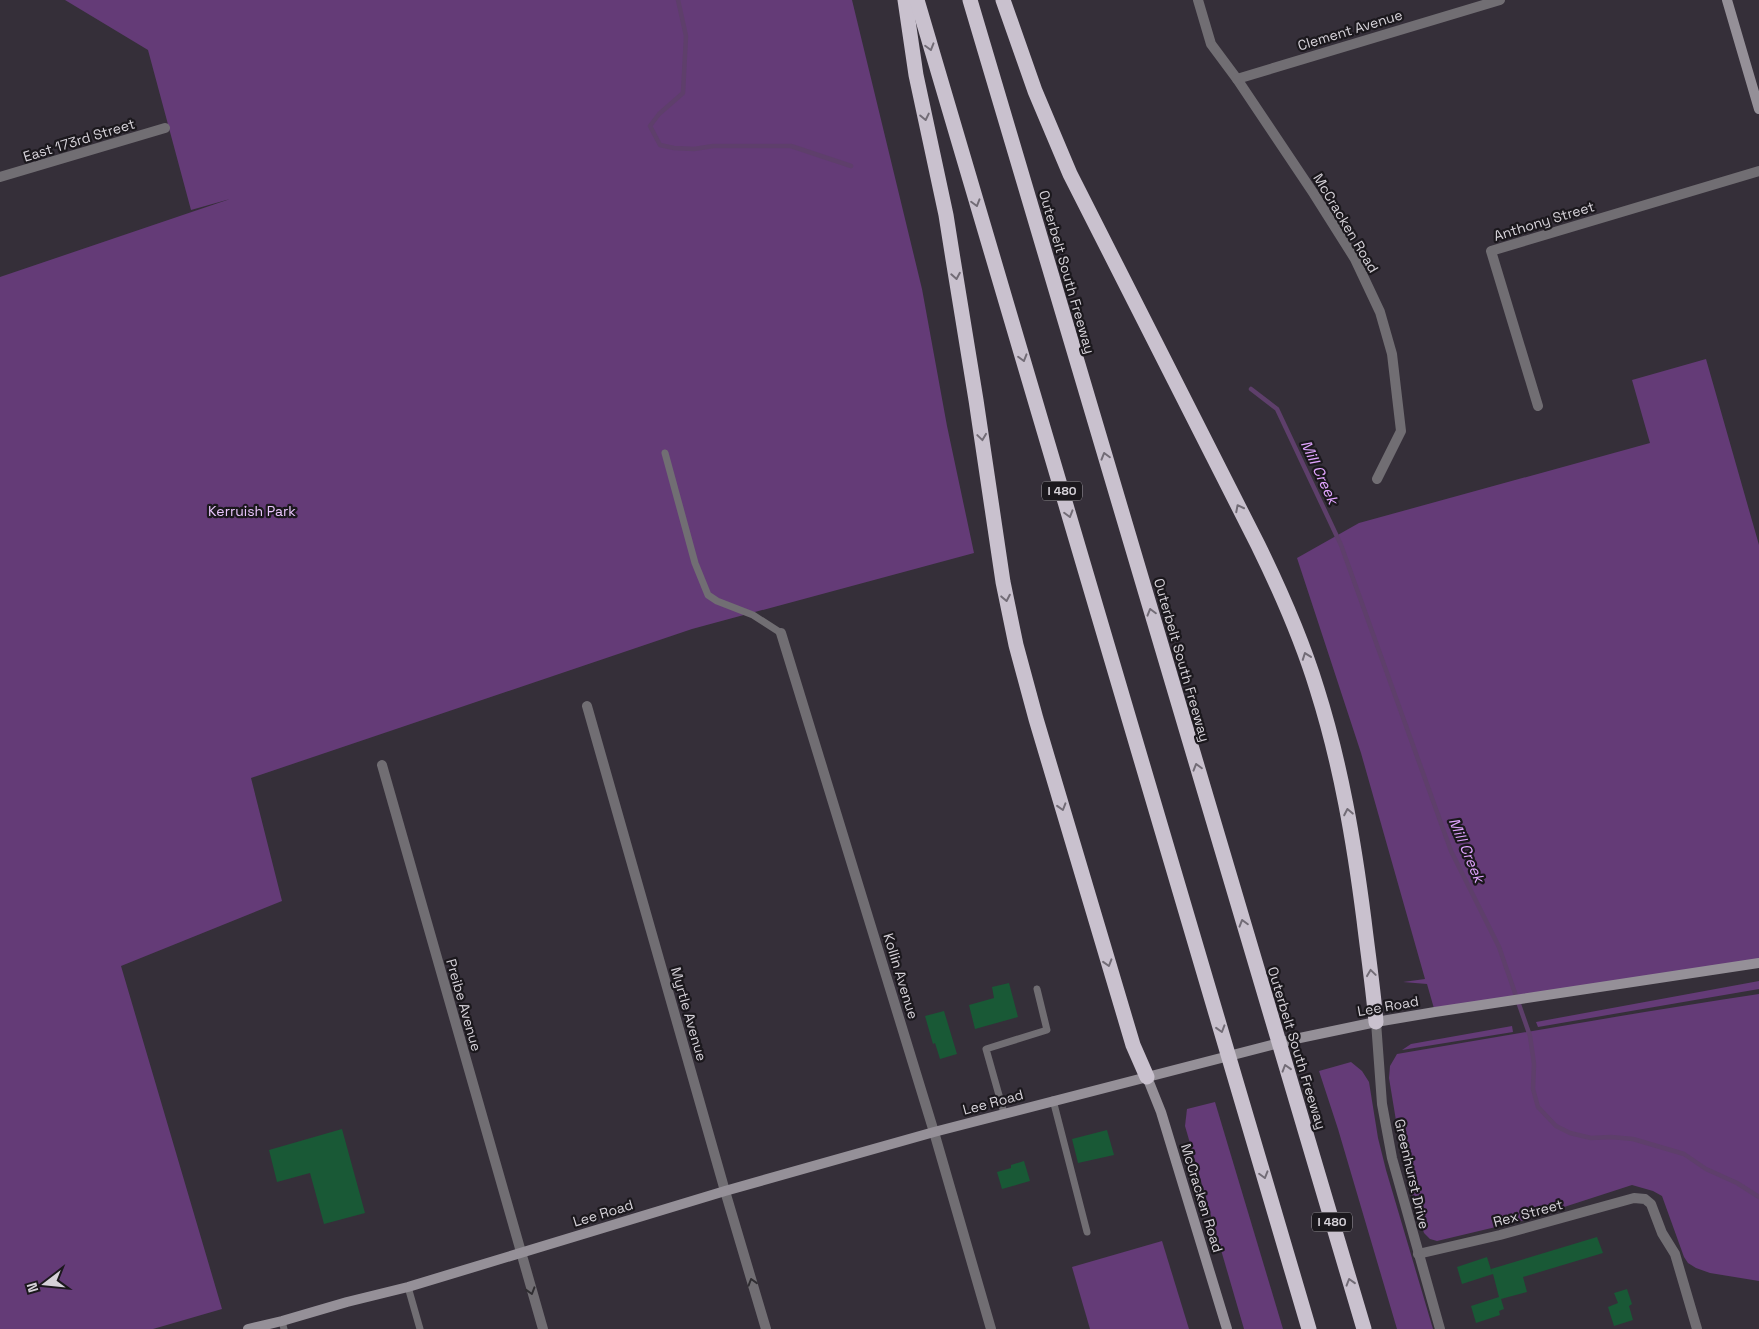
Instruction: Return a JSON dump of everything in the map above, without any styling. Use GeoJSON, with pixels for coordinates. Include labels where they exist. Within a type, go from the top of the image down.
{"type":"FeatureCollection","features":[{"type":"Feature","properties":{"kind":"highway"},"geometry":{"type":"LineString","coordinates":[[905,0],[916,75],[946,216],[1002,574],[1015,637],[1041,736],[1133,1045],[1147,1077]]}},
{"type":"Feature","properties":{"kind":"highway","name":"I 480"},"geometry":{"type":"LineString","coordinates":[[917,0],[1310,1329]]}},
{"type":"Feature","properties":{"kind":"highway","name":"Outerbelt South Freeway"},"geometry":{"type":"LineString","coordinates":[[970,0],[1364,1329]]}},
{"type":"Feature","properties":{"kind":"highway"},"geometry":{"type":"LineString","coordinates":[[1003,0],[1034,90],[1070,174],[1258,545],[1286,604],[1304,652],[1326,718],[1348,812],[1373,986],[1376,1022]]}},
{"type":"Feature","properties":{"kind":"main road"},"geometry":{"type":"LineString","coordinates":[[1727,0],[1759,109]]}},
{"type":"Feature","properties":{"kind":"main road","name":"Lee Road"},"geometry":{"type":"LineString","coordinates":[[248,1329],[283,1325],[347,1302],[408,1287],[725,1191],[934,1132],[1295,1038],[1435,1012],[1705,970],[1759,964]]}},
{"type":"Feature","properties":{"kind":"main road","name":"McCracken Road"},"geometry":{"type":"LineString","coordinates":[[1147,1077],[1161,1112],[1227,1329]]}},
{"type":"Feature","properties":{"kind":"street","name":"McCracken Road"},"geometry":{"type":"LineString","coordinates":[[1198,0],[1211,44],[1237,78],[1355,259],[1380,312],[1392,354],[1401,430],[1377,479]]}},
{"type":"Feature","properties":{"kind":"street","name":"Clement Avenue"},"geometry":{"type":"LineString","coordinates":[[1237,78],[1500,0]]}},
{"type":"Feature","properties":{"kind":"street","name":"East 173rd Street"},"geometry":{"type":"LineString","coordinates":[[0,177],[165,128]]}},
{"type":"Feature","properties":{"kind":"street","name":"Anthony Street"},"geometry":{"type":"LineString","coordinates":[[1538,406],[1491,252],[1759,171]]}},
{"type":"Feature","properties":{"kind":"street","name":"Kollin Avenue"},"geometry":{"type":"LineString","coordinates":[[781,633],[934,1132],[991,1329]]}},
{"type":"Feature","properties":{"kind":"street","name":"Myrtle Avenue"},"geometry":{"type":"LineString","coordinates":[[587,706],[766,1329]]}},
{"type":"Feature","properties":{"kind":"street","name":"Preibe Avenue"},"geometry":{"type":"LineString","coordinates":[[382,765],[543,1329]]}},
{"type":"Feature","properties":{"kind":"street","name":"Greenhurst Drive"},"geometry":{"type":"LineString","coordinates":[[1376,1022],[1379,1077],[1392,1158],[1440,1329]]}},
{"type":"Feature","properties":{"kind":"street","name":"Rex Street"},"geometry":{"type":"LineString","coordinates":[[1418,1254],[1500,1235],[1634,1198],[1645,1199],[1651,1204],[1662,1233],[1675,1254],[1697,1329]]}},
{"type":"Feature","properties":{"kind":"lane"},"geometry":{"type":"LineString","coordinates":[[665,453],[695,563],[708,595],[717,601],[754,615],[781,633]]}},
{"type":"Feature","properties":{"kind":"lane"},"geometry":{"type":"LineString","coordinates":[[1004,1113],[986,1049],[1047,1030],[1037,990]]}},
{"type":"Feature","properties":{"kind":"lane"},"geometry":{"type":"LineString","coordinates":[[1053,1100],[1087,1232]]}},
{"type":"Feature","properties":{"kind":"lane"},"geometry":{"type":"LineString","coordinates":[[408,1287],[420,1329]]}},
{"type":"Feature","properties":{"kind":"green space","name":"Kerruish Park"},"geometry":{"type":"Polygon","coordinates":[[[65,0],[852,0],[922,289],[947,426],[974,553],[692,629],[251,778],[282,901],[121,966],[222,1309],[153,1329],[0,1329],[0,277],[230,199],[191,210],[148,50],[65,0]]]}},
{"type":"Feature","properties":{"kind":"green space"},"geometry":{"type":"Polygon","coordinates":[[[1706,359],[1759,545],[1759,963],[1435,1012],[1427,984],[1403,982],[1425,979],[1361,753],[1297,558],[1359,523],[1650,443],[1632,380],[1706,359]]]}},
{"type":"Feature","properties":{"kind":"green space"},"geometry":{"type":"Polygon","coordinates":[[[1759,981],[1759,989],[1538,1027],[1536,1022],[1759,981]]]}},
{"type":"Feature","properties":{"kind":"green space"},"geometry":{"type":"Polygon","coordinates":[[[1759,994],[1759,1281],[1710,1273],[1688,1263],[1684,1257],[1662,1196],[1653,1191],[1632,1185],[1521,1221],[1437,1241],[1430,1239],[1424,1233],[1402,1157],[1389,1078],[1390,1066],[1397,1054],[1759,994]]]}},
{"type":"Feature","properties":{"kind":"green space"},"geometry":{"type":"Polygon","coordinates":[[[1512,1026],[1513,1032],[1402,1050],[1411,1044],[1512,1026]]]}},
{"type":"Feature","properties":{"kind":"green space"},"geometry":{"type":"Polygon","coordinates":[[[1351,1062],[1362,1071],[1369,1082],[1378,1138],[1386,1170],[1433,1329],[1397,1329],[1319,1071],[1351,1062]]]}},
{"type":"Feature","properties":{"kind":"green space"},"geometry":{"type":"Polygon","coordinates":[[[1215,1102],[1283,1329],[1244,1329],[1185,1126],[1187,1109],[1215,1102]]]}},
{"type":"Feature","properties":{"kind":"green space"},"geometry":{"type":"Polygon","coordinates":[[[1162,1241],[1189,1329],[1090,1329],[1072,1267],[1162,1241]]]}},
{"type":"Feature","properties":{"kind":"building"},"geometry":{"type":"Polygon","coordinates":[[[1009,983],[1018,1017],[975,1029],[969,1005],[994,998],[992,987],[1009,983]]]}},
{"type":"Feature","properties":{"kind":"building"},"geometry":{"type":"Polygon","coordinates":[[[944,1011],[957,1054],[940,1059],[935,1043],[933,1044],[925,1016],[944,1011]]]}},
{"type":"Feature","properties":{"kind":"building"},"geometry":{"type":"Polygon","coordinates":[[[342,1129],[365,1213],[324,1224],[310,1173],[277,1182],[269,1150],[342,1129]]]}},
{"type":"Feature","properties":{"kind":"building"},"geometry":{"type":"Polygon","coordinates":[[[1107,1130],[1114,1155],[1078,1163],[1072,1139],[1107,1130]]]}},
{"type":"Feature","properties":{"kind":"building"},"geometry":{"type":"Polygon","coordinates":[[[1024,1161],[1030,1181],[1002,1189],[997,1172],[1011,1168],[1011,1165],[1024,1161]]]}},
{"type":"Feature","properties":{"kind":"building"},"geometry":{"type":"Polygon","coordinates":[[[1597,1237],[1603,1253],[1523,1277],[1527,1292],[1501,1299],[1504,1309],[1499,1311],[1500,1315],[1476,1323],[1471,1306],[1499,1297],[1493,1274],[1462,1284],[1457,1267],[1487,1257],[1492,1273],[1491,1269],[1597,1237]]]}},
{"type":"Feature","properties":{"kind":"building"},"geometry":{"type":"Polygon","coordinates":[[[1627,1289],[1632,1304],[1629,1306],[1633,1320],[1614,1326],[1608,1307],[1618,1303],[1614,1293],[1627,1289]]]}},
{"type":"Feature","properties":{"kind":"waterway"},"geometry":{"type":"LineString","coordinates":[[678,0],[686,36],[683,93],[659,114],[650,126],[660,145],[694,149],[713,146],[791,146],[851,166]]}},
{"type":"Feature","properties":{"kind":"waterway","name":"Mill Creek"},"geometry":{"type":"LineString","coordinates":[[1251,389],[1277,409],[1341,545],[1451,851],[1499,947],[1530,1036],[1534,1064],[1533,1089],[1538,1107],[1556,1126],[1570,1133],[1591,1138],[1633,1139],[1684,1154],[1706,1169],[1737,1183],[1759,1197]]}}]}
